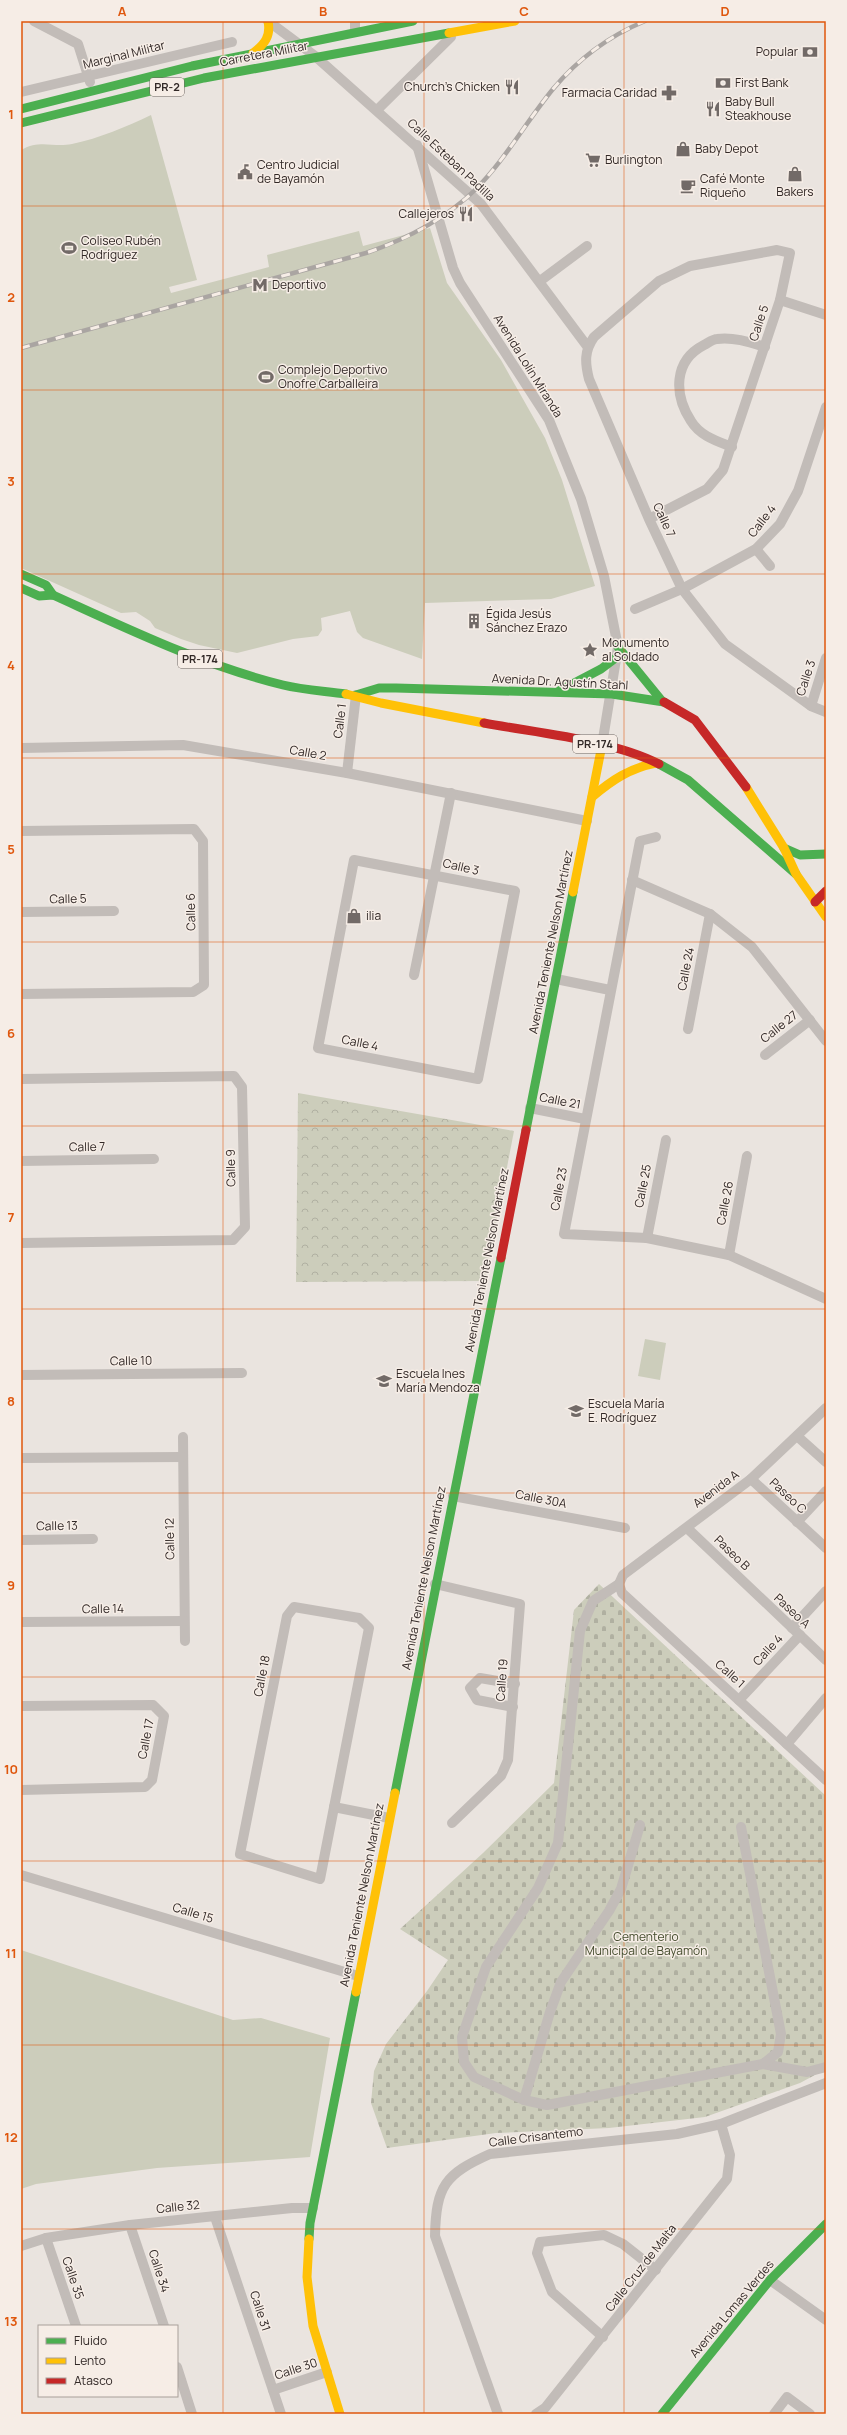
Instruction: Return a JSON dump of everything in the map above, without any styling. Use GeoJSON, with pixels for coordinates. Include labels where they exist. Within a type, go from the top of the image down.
{"type":"FeatureCollection","features":[{"type":"Feature","properties":{"kind":"main road"},"geometry":{"type":"LineString","coordinates":[[253,53],[264,46],[269,37],[268,21]]}},
{"type":"Feature","properties":{"kind":"main road","name":"Carretera Militar"},"geometry":{"type":"LineString","coordinates":[[21,109],[253,53],[413,21]]}},
{"type":"Feature","properties":{"kind":"main road","name":"Carretera Militar"},"geometry":{"type":"LineString","coordinates":[[21,123],[204,78],[315,56],[515,21]]}},
{"type":"Feature","properties":{"kind":"main road","name":"Avenida Dr. Agustín Stahl"},"geometry":{"type":"LineString","coordinates":[[21,574],[46,585],[53,595]]}},
{"type":"Feature","properties":{"kind":"main road","name":"Avenida Dr. Agustín Stahl"},"geometry":{"type":"LineString","coordinates":[[21,588],[39,596],[53,595],[149,640],[219,666],[284,685],[356,695],[381,703],[602,745],[643,756],[688,780],[796,874]]}},
{"type":"Feature","properties":{"kind":"main road"},"geometry":{"type":"LineString","coordinates":[[555,693],[601,669],[617,652],[662,701]]}},
{"type":"Feature","properties":{"kind":"main road","name":"Avenida Dr. Agustín Stahl"},"geometry":{"type":"LineString","coordinates":[[356,695],[380,688],[396,688],[612,694],[662,701],[695,720],[743,782],[754,816],[784,848],[796,874],[826,917]]}},
{"type":"Feature","properties":{"kind":"main road","name":"Avenida Teniente Nelson Martínez"},"geometry":{"type":"LineString","coordinates":[[340,2414],[314,2326],[307,2277],[310,2223],[435,1584],[602,745]]}},
{"type":"Feature","properties":{"kind":"main road"},"geometry":{"type":"LineString","coordinates":[[592,797],[616,777],[638,766],[656,764]]}},
{"type":"Feature","properties":{"kind":"main road"},"geometry":{"type":"LineString","coordinates":[[715,804],[754,816]]}},
{"type":"Feature","properties":{"kind":"main road"},"geometry":{"type":"LineString","coordinates":[[784,848],[800,855],[826,854]]}},
{"type":"Feature","properties":{"kind":"main road"},"geometry":{"type":"LineString","coordinates":[[815,902],[826,891]]}},
{"type":"Feature","properties":{"kind":"main road","name":"Avenida Lomas Verdes"},"geometry":{"type":"LineString","coordinates":[[662,2414],[770,2280],[826,2224]]}},
{"type":"Feature","properties":{"kind":"street"},"geometry":{"type":"LineString","coordinates":[[34,21],[78,44],[89,76],[95,104]]}},
{"type":"Feature","properties":{"kind":"street","name":"Calle Esteban Padilla"},"geometry":{"type":"LineString","coordinates":[[268,21],[315,56],[417,145],[481,204],[587,346]]}},
{"type":"Feature","properties":{"kind":"street"},"geometry":{"type":"LineString","coordinates":[[355,21],[355,32]]}},
{"type":"Feature","properties":{"kind":"street"},"geometry":{"type":"LineString","coordinates":[[377,110],[451,37]]}},
{"type":"Feature","properties":{"kind":"street","name":"Marginal Militar"},"geometry":{"type":"LineString","coordinates":[[21,92],[232,42]]}},
{"type":"Feature","properties":{"kind":"street","name":"Avenida Lolín Miranda"},"geometry":{"type":"LineString","coordinates":[[417,145],[451,261],[460,282],[549,420],[578,492],[604,576],[617,652],[612,694],[602,745]]}},
{"type":"Feature","properties":{"kind":"street"},"geometry":{"type":"LineString","coordinates":[[540,282],[587,246]]}},
{"type":"Feature","properties":{"kind":"street","name":"Calle 5"},"geometry":{"type":"LineString","coordinates":[[587,346],[594,337],[659,281],[690,266],[777,250],[790,253],[780,300],[732,447],[723,470],[707,489],[649,519]]}},
{"type":"Feature","properties":{"kind":"street"},"geometry":{"type":"LineString","coordinates":[[780,300],[826,315]]}},
{"type":"Feature","properties":{"kind":"street"},"geometry":{"type":"LineString","coordinates":[[732,447],[708,437],[692,422],[679,394],[680,372],[694,350],[715,339],[734,338],[765,347]]}},
{"type":"Feature","properties":{"kind":"street","name":"Calle 7"},"geometry":{"type":"LineString","coordinates":[[587,346],[585,365],[589,379],[649,519],[682,589],[725,644],[811,706],[826,712]]}},
{"type":"Feature","properties":{"kind":"street","name":"Calle 4"},"geometry":{"type":"LineString","coordinates":[[635,609],[682,589],[756,549],[780,524],[798,491],[826,407]]}},
{"type":"Feature","properties":{"kind":"street"},"geometry":{"type":"LineString","coordinates":[[756,549],[770,566]]}},
{"type":"Feature","properties":{"kind":"street","name":"Calle 3"},"geometry":{"type":"LineString","coordinates":[[811,706],[826,658]]}},
{"type":"Feature","properties":{"kind":"street","name":"Calle 1"},"geometry":{"type":"LineString","coordinates":[[346,773],[356,695]]}},
{"type":"Feature","properties":{"kind":"street","name":"Calle 2"},"geometry":{"type":"LineString","coordinates":[[21,748],[183,745],[346,773],[587,820]]}},
{"type":"Feature","properties":{"kind":"street","name":"Calle 3"},"geometry":{"type":"LineString","coordinates":[[451,793],[435,876],[515,891]]}},
{"type":"Feature","properties":{"kind":"street","name":"Calle 6"},"geometry":{"type":"LineString","coordinates":[[21,831],[194,829],[203,841],[204,985],[193,992],[21,994]]}},
{"type":"Feature","properties":{"kind":"street","name":"Calle 23"},"geometry":{"type":"LineString","coordinates":[[656,837],[640,840],[564,1234],[647,1238],[729,1255],[826,1299]]}},
{"type":"Feature","properties":{"kind":"street","name":"Calle 4"},"geometry":{"type":"LineString","coordinates":[[435,876],[354,860],[318,1048],[478,1079],[515,891]]}},
{"type":"Feature","properties":{"kind":"street"},"geometry":{"type":"LineString","coordinates":[[414,975],[435,876]]}},
{"type":"Feature","properties":{"kind":"street"},"geometry":{"type":"LineString","coordinates":[[632,880],[710,914],[752,947],[826,1041]]}},
{"type":"Feature","properties":{"kind":"street","name":"Calle 5"},"geometry":{"type":"LineString","coordinates":[[21,912],[114,911]]}},
{"type":"Feature","properties":{"kind":"street","name":"Calle 24"},"geometry":{"type":"LineString","coordinates":[[688,1029],[710,914]]}},
{"type":"Feature","properties":{"kind":"street"},"geometry":{"type":"LineString","coordinates":[[556,979],[610,990]]}},
{"type":"Feature","properties":{"kind":"street","name":"Calle 27"},"geometry":{"type":"LineString","coordinates":[[765,1055],[810,1020]]}},
{"type":"Feature","properties":{"kind":"street","name":"Calle 9"},"geometry":{"type":"LineString","coordinates":[[21,1079],[234,1076],[242,1087],[245,1227],[233,1240],[21,1243]]}},
{"type":"Feature","properties":{"kind":"street","name":"Calle 21"},"geometry":{"type":"LineString","coordinates":[[530,1108],[586,1119]]}},
{"type":"Feature","properties":{"kind":"street","name":"Calle 25"},"geometry":{"type":"LineString","coordinates":[[647,1238],[666,1140]]}},
{"type":"Feature","properties":{"kind":"street","name":"Calle 26"},"geometry":{"type":"LineString","coordinates":[[729,1255],[747,1156]]}},
{"type":"Feature","properties":{"kind":"street","name":"Calle 7"},"geometry":{"type":"LineString","coordinates":[[21,1161],[154,1159]]}},
{"type":"Feature","properties":{"kind":"street","name":"Calle 10"},"geometry":{"type":"LineString","coordinates":[[21,1375],[242,1373]]}},
{"type":"Feature","properties":{"kind":"street","name":"Avenida A"},"geometry":{"type":"LineString","coordinates":[[763,2064],[547,2105],[524,2100],[474,2077],[464,2062],[462,2037],[486,1967],[538,1888],[558,1843],[580,1631],[593,1601],[619,1584],[623,1575],[751,1479],[826,1408]]}},
{"type":"Feature","properties":{"kind":"street"},"geometry":{"type":"LineString","coordinates":[[797,1436],[826,1462]]}},
{"type":"Feature","properties":{"kind":"street","name":"Calle 12"},"geometry":{"type":"LineString","coordinates":[[183,1437],[185,1641]]}},
{"type":"Feature","properties":{"kind":"street"},"geometry":{"type":"LineString","coordinates":[[21,1458],[182,1457]]}},
{"type":"Feature","properties":{"kind":"street","name":"Paseo C"},"geometry":{"type":"LineString","coordinates":[[751,1479],[826,1548]]}},
{"type":"Feature","properties":{"kind":"street"},"geometry":{"type":"LineString","coordinates":[[797,1522],[826,1490]]}},
{"type":"Feature","properties":{"kind":"street","name":"Calle 30A"},"geometry":{"type":"LineString","coordinates":[[453,1496],[625,1528]]}},
{"type":"Feature","properties":{"kind":"street","name":"Paseo B"},"geometry":{"type":"LineString","coordinates":[[687,1528],[758,1597]]}},
{"type":"Feature","properties":{"kind":"street","name":"Calle 13"},"geometry":{"type":"LineString","coordinates":[[21,1540],[93,1539]]}},
{"type":"Feature","properties":{"kind":"street","name":"Calle 19"},"geometry":{"type":"LineString","coordinates":[[435,1584],[520,1604],[508,1760],[501,1776],[452,1823]]}},
{"type":"Feature","properties":{"kind":"street","name":"Calle 1"},"geometry":{"type":"LineString","coordinates":[[619,1584],[622,1593],[826,1780]]}},
{"type":"Feature","properties":{"kind":"street","name":"Calle 4"},"geometry":{"type":"LineString","coordinates":[[740,1700],[796,1632],[826,1591]]}},
{"type":"Feature","properties":{"kind":"street","name":"Paseo A"},"geometry":{"type":"LineString","coordinates":[[758,1597],[826,1660]]}},
{"type":"Feature","properties":{"kind":"street","name":"Calle 18"},"geometry":{"type":"LineString","coordinates":[[294,1608],[359,1618],[368,1628],[334,1807],[320,1879],[240,1854],[287,1616],[294,1608]]}},
{"type":"Feature","properties":{"kind":"street","name":"Calle 14"},"geometry":{"type":"LineString","coordinates":[[21,1622],[184,1621]]}},
{"type":"Feature","properties":{"kind":"street"},"geometry":{"type":"LineString","coordinates":[[513,1707],[477,1700],[470,1688],[480,1678],[515,1684]]}},
{"type":"Feature","properties":{"kind":"street"},"geometry":{"type":"LineString","coordinates":[[787,1744],[826,1698]]}},
{"type":"Feature","properties":{"kind":"street","name":"Calle 17"},"geometry":{"type":"LineString","coordinates":[[21,1706],[153,1705],[164,1716],[152,1780],[145,1787],[21,1790]]}},
{"type":"Feature","properties":{"kind":"street"},"geometry":{"type":"LineString","coordinates":[[334,1807],[389,1818]]}},
{"type":"Feature","properties":{"kind":"street"},"geometry":{"type":"LineString","coordinates":[[524,2100],[550,2012],[561,1982],[608,1912],[621,1889],[640,1825]]}},
{"type":"Feature","properties":{"kind":"street"},"geometry":{"type":"LineString","coordinates":[[741,1827],[781,2034],[778,2052],[763,2064]]}},
{"type":"Feature","properties":{"kind":"street","name":"Calle 15"},"geometry":{"type":"LineString","coordinates":[[21,1875],[358,1976]]}},
{"type":"Feature","properties":{"kind":"street"},"geometry":{"type":"LineString","coordinates":[[763,2064],[807,2072],[826,2067]]}},
{"type":"Feature","properties":{"kind":"street","name":"Calle Crisantemo"},"geometry":{"type":"LineString","coordinates":[[498,2414],[435,2236],[435,2208],[445,2184],[462,2166],[490,2154],[677,2134],[721,2124],[826,2083]]}},
{"type":"Feature","properties":{"kind":"street","name":"Calle Cruz de Malta"},"geometry":{"type":"LineString","coordinates":[[536,2414],[545,2408],[603,2337],[727,2180],[730,2155],[721,2124]]}},
{"type":"Feature","properties":{"kind":"street","name":"Calle 32"},"geometry":{"type":"LineString","coordinates":[[21,2246],[46,2238],[130,2225],[292,2208],[313,2208]]}},
{"type":"Feature","properties":{"kind":"street","name":"Calle 31"},"geometry":{"type":"LineString","coordinates":[[215,2216],[281,2414]]}},
{"type":"Feature","properties":{"kind":"street","name":"Calle 34"},"geometry":{"type":"LineString","coordinates":[[130,2225],[164,2325]]}},
{"type":"Feature","properties":{"kind":"street"},"geometry":{"type":"LineString","coordinates":[[603,2337],[552,2292],[537,2253],[540,2242],[604,2235],[623,2244],[656,2270]]}},
{"type":"Feature","properties":{"kind":"street","name":"Calle 35"},"geometry":{"type":"LineString","coordinates":[[46,2238],[76,2325]]}},
{"type":"Feature","properties":{"kind":"street"},"geometry":{"type":"LineString","coordinates":[[770,2280],[826,2320]]}},
{"type":"Feature","properties":{"kind":"street"},"geometry":{"type":"LineString","coordinates":[[178,2370],[192,2414]]}},
{"type":"Feature","properties":{"kind":"street","name":"Calle 30"},"geometry":{"type":"LineString","coordinates":[[273,2390],[327,2372]]}},
{"type":"Feature","properties":{"kind":"street"},"geometry":{"type":"LineString","coordinates":[[774,2414],[787,2397],[810,2414]]}},
{"type":"Feature","properties":{"kind":"green space","name":"Complejo Deportivo Onofre Carballeira"},"geometry":{"type":"Polygon","coordinates":[[[151,115],[197,280],[169,287],[171,293],[269,267],[267,255],[359,231],[363,246],[430,228],[447,283],[501,360],[545,438],[562,480],[595,586],[551,599],[425,603],[422,659],[363,638],[357,632],[350,611],[321,618],[322,630],[318,636],[293,639],[237,653],[199,645],[155,628],[150,621],[136,612],[121,613],[21,568],[21,150],[41,144],[65,145],[82,142],[113,132],[151,115]]]}},
{"type":"Feature","properties":{"kind":"green space"},"geometry":{"type":"Polygon","coordinates":[[[298,1093],[514,1131],[485,1281],[296,1282],[298,1093]]]}},
{"type":"Feature","properties":{"kind":"green space"},"geometry":{"type":"Polygon","coordinates":[[[645,1339],[666,1343],[660,1380],[638,1376],[645,1339]]]}},
{"type":"Feature","properties":{"kind":"green space","name":"Cementerio Municipal de Bayamón"},"geometry":{"type":"Polygon","coordinates":[[[599,1584],[826,1796],[826,2069],[800,2083],[705,2117],[609,2128],[496,2133],[387,2148],[371,2103],[374,2071],[386,2044],[427,1991],[448,1960],[400,1929],[483,1853],[554,1783],[574,1610],[599,1584]]]}},
{"type":"Feature","properties":{"kind":"green space"},"geometry":{"type":"Polygon","coordinates":[[[21,1950],[233,2020],[261,2018],[330,2038],[310,2157],[157,2168],[36,2184],[21,2189],[21,1950]]]}},
{"type":"Feature","properties":{"kind":"railway"},"geometry":{"type":"LineString","coordinates":[[21,348],[366,253],[381,248],[424,228],[451,211],[475,190],[506,154],[553,89],[573,68],[607,41],[645,21]]}},
{"type":"Feature","properties":{"kind":"traffic: fast"},"geometry":{"type":"LineString","coordinates":[[21,109],[192,66],[413,21]]}},
{"type":"Feature","properties":{"kind":"traffic: fast"},"geometry":{"type":"LineString","coordinates":[[21,123],[204,78],[449,33]]}},
{"type":"Feature","properties":{"kind":"traffic: fast"},"geometry":{"type":"LineString","coordinates":[[21,574],[46,585],[53,595]]}},
{"type":"Feature","properties":{"kind":"traffic: fast"},"geometry":{"type":"LineString","coordinates":[[21,588],[39,596],[53,595],[109,621],[194,657],[253,677],[291,687],[346,694]]}},
{"type":"Feature","properties":{"kind":"traffic: fast"},"geometry":{"type":"LineString","coordinates":[[618,647],[662,701]]}},
{"type":"Feature","properties":{"kind":"traffic: fast"},"geometry":{"type":"LineString","coordinates":[[559,691],[601,669],[617,657]]}},
{"type":"Feature","properties":{"kind":"traffic: fast"},"geometry":{"type":"LineString","coordinates":[[356,695],[379,688],[396,688],[612,694],[664,702]]}},
{"type":"Feature","properties":{"kind":"traffic: fast"},"geometry":{"type":"LineString","coordinates":[[659,764],[688,780],[796,874]]}},
{"type":"Feature","properties":{"kind":"traffic: fast"},"geometry":{"type":"LineString","coordinates":[[784,848],[800,855],[826,854]]}},
{"type":"Feature","properties":{"kind":"traffic: fast"},"geometry":{"type":"LineString","coordinates":[[526,1130],[573,892]]}},
{"type":"Feature","properties":{"kind":"traffic: fast"},"geometry":{"type":"LineString","coordinates":[[395,1793],[501,1258]]}},
{"type":"Feature","properties":{"kind":"traffic: fast"},"geometry":{"type":"LineString","coordinates":[[309,2239],[310,2223],[356,1992]]}},
{"type":"Feature","properties":{"kind":"traffic: fast"},"geometry":{"type":"LineString","coordinates":[[662,2414],[770,2280],[826,2224]]}},
{"type":"Feature","properties":{"kind":"traffic: slow"},"geometry":{"type":"LineString","coordinates":[[253,53],[264,43],[268,35],[268,21]]}},
{"type":"Feature","properties":{"kind":"traffic: slow"},"geometry":{"type":"LineString","coordinates":[[449,33],[515,21]]}},
{"type":"Feature","properties":{"kind":"traffic: slow"},"geometry":{"type":"LineString","coordinates":[[346,694],[381,703],[484,723]]}},
{"type":"Feature","properties":{"kind":"traffic: slow"},"geometry":{"type":"LineString","coordinates":[[573,892],[602,745]]}},
{"type":"Feature","properties":{"kind":"traffic: slow"},"geometry":{"type":"LineString","coordinates":[[592,797],[607,785],[630,771],[656,763]]}},
{"type":"Feature","properties":{"kind":"traffic: slow"},"geometry":{"type":"LineString","coordinates":[[746,787],[784,848],[796,874],[826,917]]}},
{"type":"Feature","properties":{"kind":"traffic: slow"},"geometry":{"type":"LineString","coordinates":[[356,1992],[395,1793]]}},
{"type":"Feature","properties":{"kind":"traffic: slow"},"geometry":{"type":"LineString","coordinates":[[309,2239],[307,2277],[313,2326],[340,2414]]}},
{"type":"Feature","properties":{"kind":"traffic: jam"},"geometry":{"type":"LineString","coordinates":[[664,702],[695,720],[746,787]]}},
{"type":"Feature","properties":{"kind":"traffic: jam"},"geometry":{"type":"LineString","coordinates":[[484,723],[597,743],[620,749],[659,764]]}},
{"type":"Feature","properties":{"kind":"traffic: jam"},"geometry":{"type":"LineString","coordinates":[[815,902],[826,891]]}},
{"type":"Feature","properties":{"kind":"traffic: jam"},"geometry":{"type":"LineString","coordinates":[[501,1258],[526,1130]]}},
{"type":"Feature","properties":{"kind":"place","name":"Popular"},"geometry":{"type":"Point","coordinates":[810,52]}},
{"type":"Feature","properties":{"kind":"place","name":"First Bank"},"geometry":{"type":"Point","coordinates":[723,83]}},
{"type":"Feature","properties":{"kind":"place","name":"Church's Chicken"},"geometry":{"type":"Point","coordinates":[512,87]}},
{"type":"Feature","properties":{"kind":"place","name":"Farmacia Caridad"},"geometry":{"type":"Point","coordinates":[669,93]}},
{"type":"Feature","properties":{"kind":"place","name":"Baby Bull Steakhouse"},"geometry":{"type":"Point","coordinates":[713,109]}},
{"type":"Feature","properties":{"kind":"place","name":"Baby Depot"},"geometry":{"type":"Point","coordinates":[683,149]}},
{"type":"Feature","properties":{"kind":"place","name":"Burlington"},"geometry":{"type":"Point","coordinates":[593,160]}},
{"type":"Feature","properties":{"kind":"place","name":"Centro Judicial de Bayamón"},"geometry":{"type":"Point","coordinates":[245,172]}},
{"type":"Feature","properties":{"kind":"place","name":"Bakers"},"geometry":{"type":"Point","coordinates":[795,174]}},
{"type":"Feature","properties":{"kind":"place","name":"Café Monte Riqueño"},"geometry":{"type":"Point","coordinates":[688,186]}},
{"type":"Feature","properties":{"kind":"place","name":"Callejeros"},"geometry":{"type":"Point","coordinates":[466,214]}},
{"type":"Feature","properties":{"kind":"place","name":"Coliseo Rubén Rodríguez"},"geometry":{"type":"Point","coordinates":[69,248]}},
{"type":"Feature","properties":{"kind":"place","name":"Deportivo"},"geometry":{"type":"Point","coordinates":[260,285]}},
{"type":"Feature","properties":{"kind":"place","name":"Complejo Deportivo Onofre Carballeira"},"geometry":{"type":"Point","coordinates":[266,377]}},
{"type":"Feature","properties":{"kind":"place","name":"Égida Jesús Sánchez Erazo"},"geometry":{"type":"Point","coordinates":[474,621]}},
{"type":"Feature","properties":{"kind":"place","name":"Monumento al Soldado"},"geometry":{"type":"Point","coordinates":[590,650]}},
{"type":"Feature","properties":{"kind":"place","name":"ilia"},"geometry":{"type":"Point","coordinates":[354,916]}},
{"type":"Feature","properties":{"kind":"place","name":"Escuela Ines María Mendoza"},"geometry":{"type":"Point","coordinates":[384,1381]}},
{"type":"Feature","properties":{"kind":"place","name":"Escuela María E. Rodríguez"},"geometry":{"type":"Point","coordinates":[576,1411]}}]}
